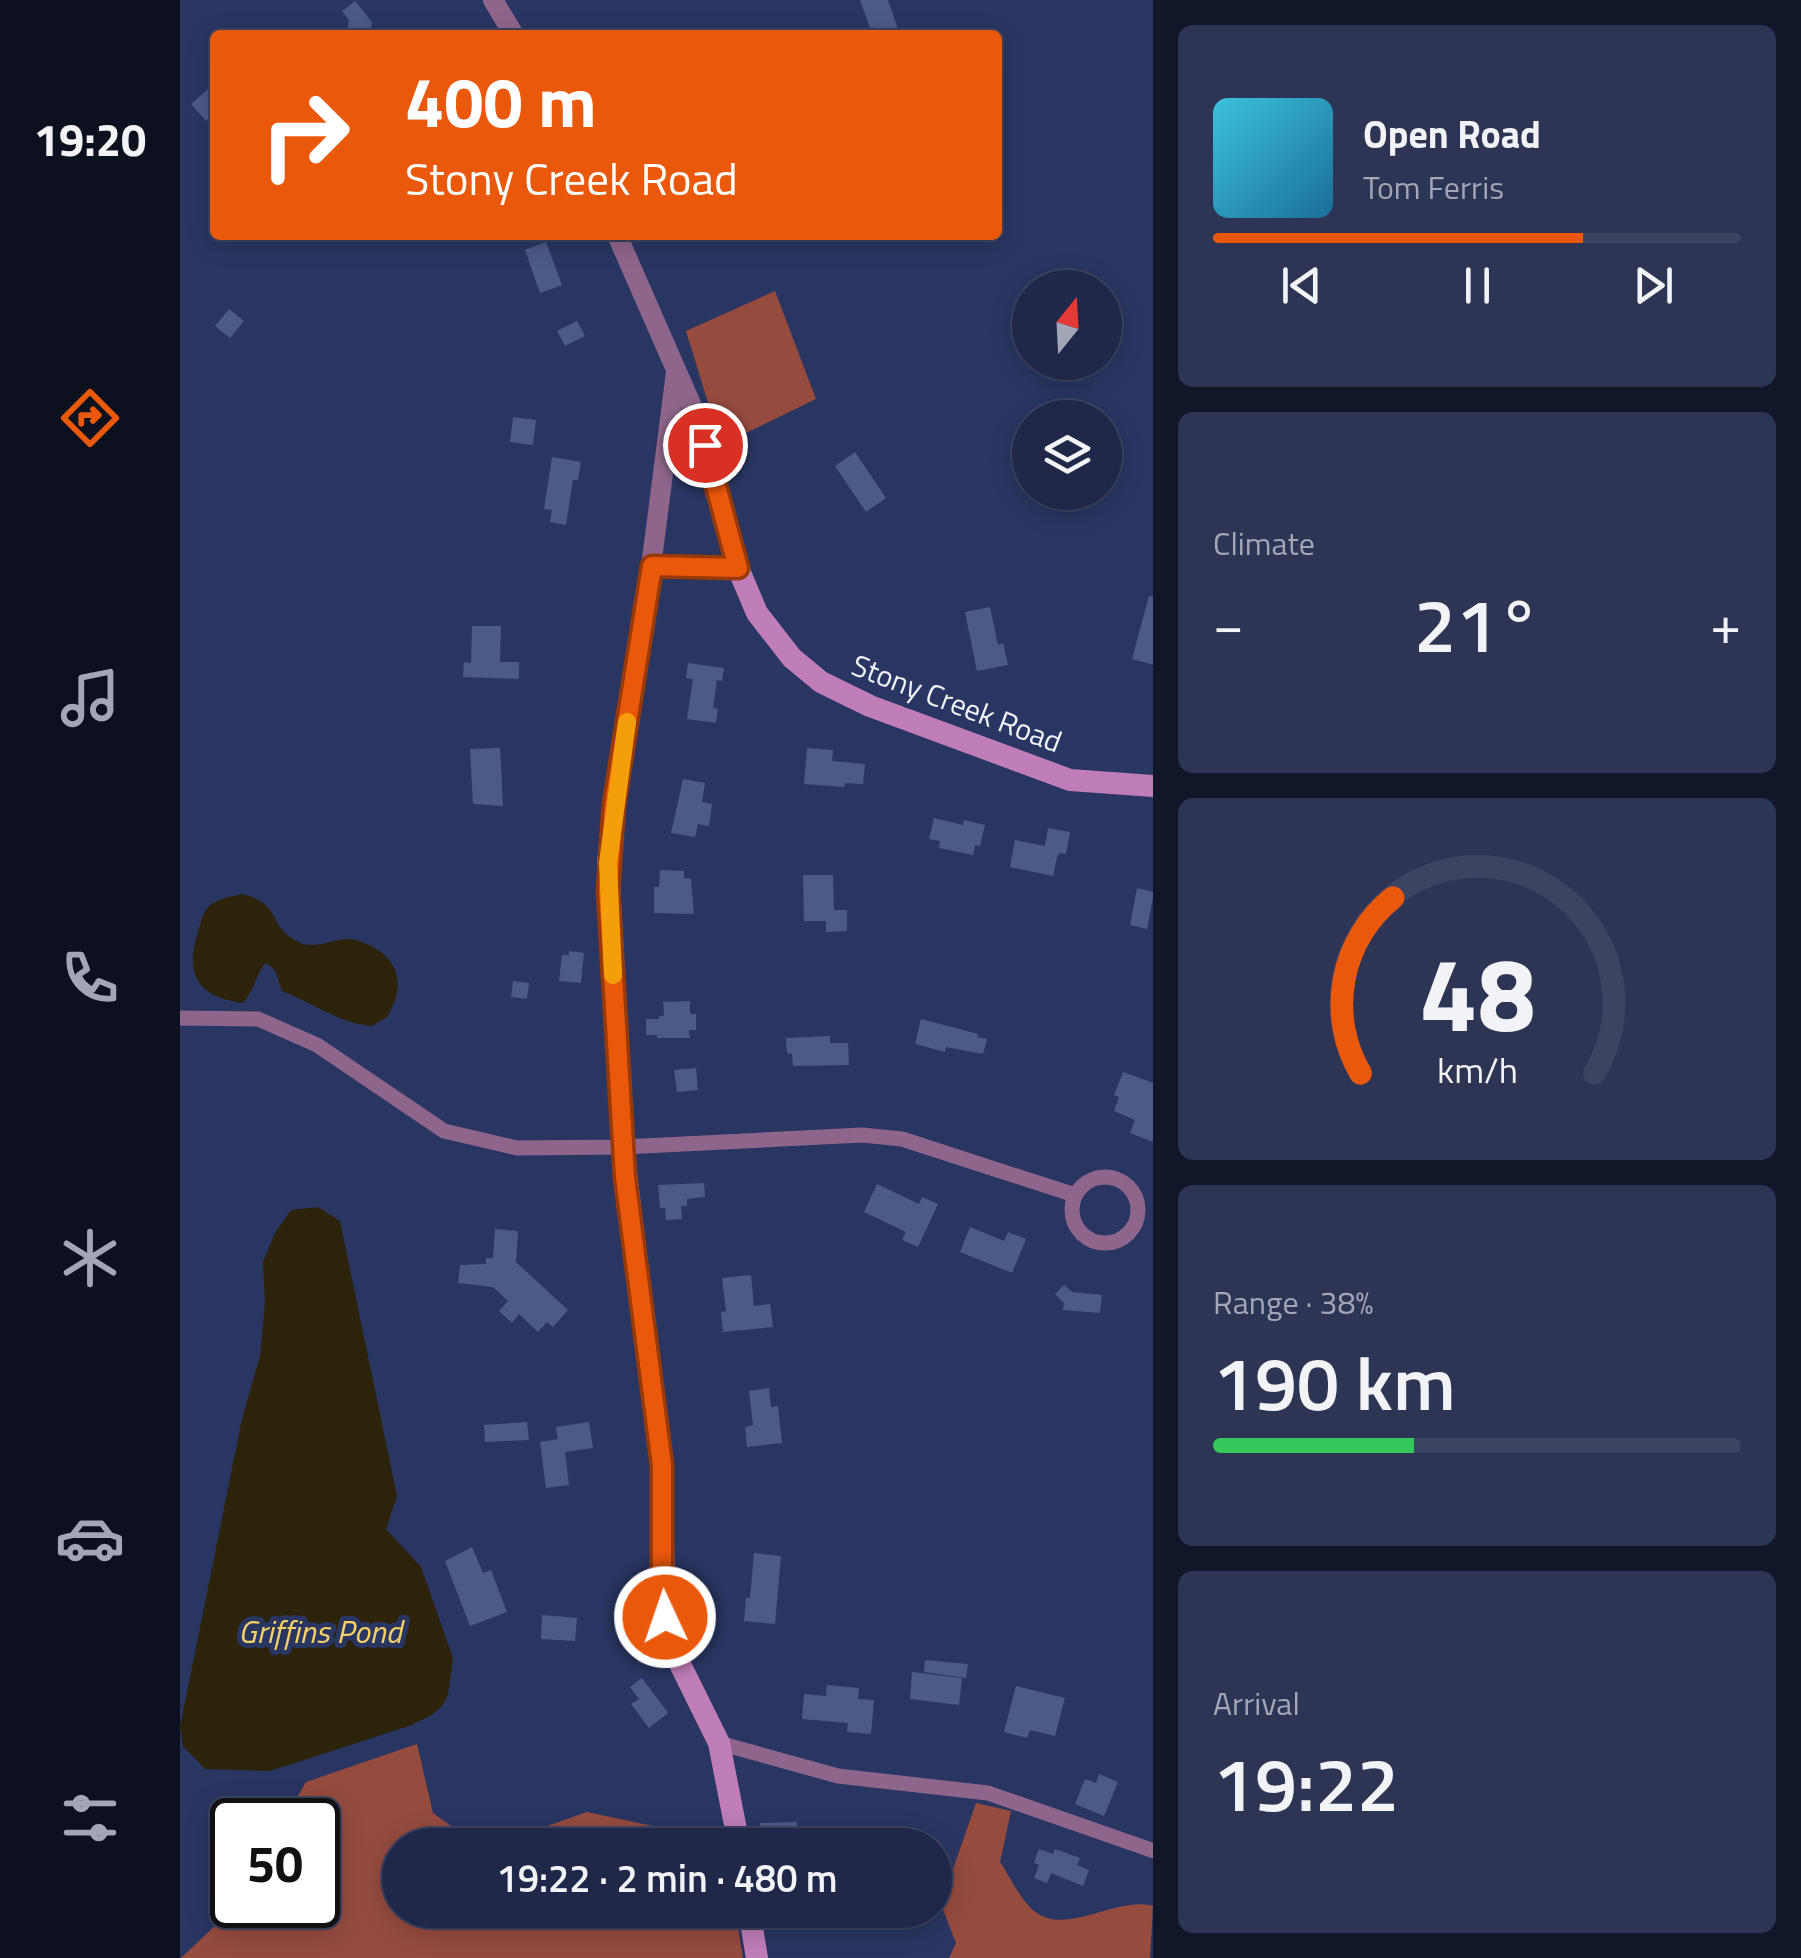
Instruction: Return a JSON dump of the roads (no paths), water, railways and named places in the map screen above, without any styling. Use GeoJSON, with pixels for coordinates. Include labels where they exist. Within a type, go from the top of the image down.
{"type":"FeatureCollection","features":[{"type":"Feature","properties":{"kind":"main road"},"geometry":{"type":"LineString","coordinates":[[735,1828],[719,1743],[676,1656],[665,1617],[662,1465],[623,1147],[608,863],[652,566],[738,568]]}},
{"type":"Feature","properties":{"kind":"main road","name":"Stony Creek Road"},"geometry":{"type":"LineString","coordinates":[[738,568],[757,614],[792,658],[821,682],[870,706],[1070,780],[1153,786]]}},
{"type":"Feature","properties":{"kind":"main road"},"geometry":{"type":"LineString","coordinates":[[752,1928],[757,1958]]}},
{"type":"Feature","properties":{"kind":"street"},"geometry":{"type":"LineString","coordinates":[[493,0],[511,30]]}},
{"type":"Feature","properties":{"kind":"street","name":"Stony Creek Road"},"geometry":{"type":"LineString","coordinates":[[619,240],[677,370],[705,445],[738,568]]}},
{"type":"Feature","properties":{"kind":"street"},"geometry":{"type":"LineString","coordinates":[[652,566],[677,370]]}},
{"type":"Feature","properties":{"kind":"street"},"geometry":{"type":"LineString","coordinates":[[180,1018],[258,1018],[317,1044],[444,1131],[517,1148],[874,1136],[902,1140],[1075,1195]]}},
{"type":"Feature","properties":{"kind":"street"},"geometry":{"type":"LineString","coordinates":[[1094,1178],[1120,1179],[1137,1198],[1136,1224],[1117,1241],[1091,1240],[1074,1221],[1075,1195],[1094,1178]]}},
{"type":"Feature","properties":{"kind":"street"},"geometry":{"type":"LineString","coordinates":[[719,1743],[838,1776],[988,1793],[1153,1851]]}},
{"type":"Feature","properties":{"kind":"water"},"geometry":{"type":"Polygon","coordinates":[[[242,894],[269,908],[285,933],[300,943],[313,945],[350,939],[380,951],[394,967],[398,985],[387,1017],[372,1026],[338,1017],[282,991],[275,970],[266,963],[243,1003],[205,989],[194,972],[193,960],[203,915],[217,901],[242,894]]]}},
{"type":"Feature","properties":{"kind":"water","name":"Griffins Pond"},"geometry":{"type":"Polygon","coordinates":[[[318,1207],[340,1221],[397,1496],[386,1529],[421,1567],[453,1658],[448,1695],[432,1715],[409,1726],[270,1771],[205,1769],[183,1746],[180,1727],[242,1419],[260,1356],[265,1303],[263,1262],[275,1233],[291,1210],[318,1207]]]}}]}
